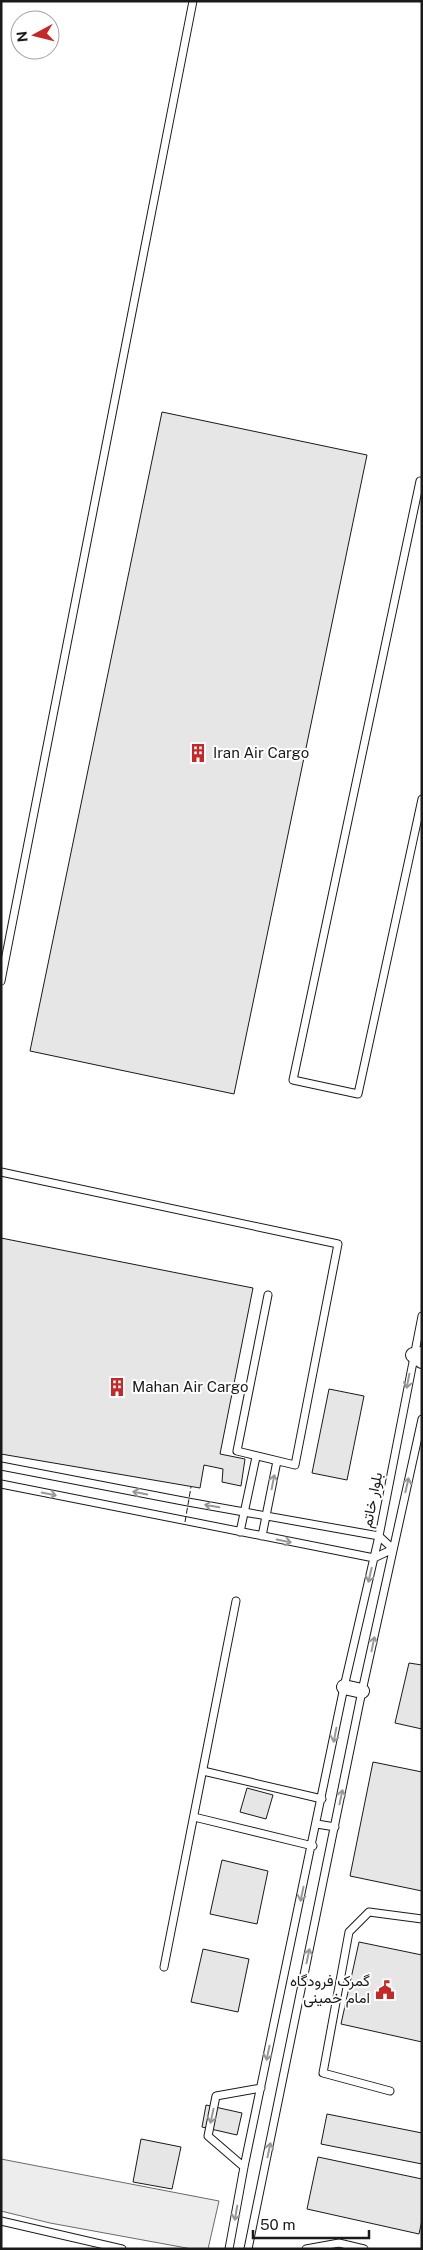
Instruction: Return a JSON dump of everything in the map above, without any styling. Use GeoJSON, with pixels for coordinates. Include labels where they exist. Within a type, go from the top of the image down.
{"type":"FeatureCollection","features":[{"type":"Feature","properties":{"kind":"street"},"geometry":{"type":"LineString","coordinates":[[344,1688],[362,1691]]}},
{"type":"Feature","properties":{"kind":"lane"},"geometry":{"type":"LineString","coordinates":[[1,982],[193,1]]}},
{"type":"Feature","properties":{"kind":"lane"},"geometry":{"type":"LineString","coordinates":[[422,482],[420,481],[293,1080],[358,1094],[422,799]]}},
{"type":"Feature","properties":{"kind":"lane"},"geometry":{"type":"LineString","coordinates":[[1,1172],[338,1244],[295,1464],[238,1452],[268,1295]]}},
{"type":"Feature","properties":{"kind":"lane","name":"بلوار خاتم"},"geometry":{"type":"LineString","coordinates":[[229,2249],[244,2167],[344,1688],[419,1356],[422,1316]]}},
{"type":"Feature","properties":{"kind":"lane","name":"بلوار خاتم"},"geometry":{"type":"LineString","coordinates":[[248,2249],[362,1691],[422,1420]]}},
{"type":"Feature","properties":{"kind":"lane"},"geometry":{"type":"LineString","coordinates":[[240,1532],[256,1457]]}},
{"type":"Feature","properties":{"kind":"lane"},"geometry":{"type":"LineString","coordinates":[[262,1536],[277,1461]]}},
{"type":"Feature","properties":{"kind":"lane"},"geometry":{"type":"LineString","coordinates":[[1,1466],[379,1536],[393,1549],[374,1558],[184,1522],[1,1484]]}},
{"type":"Feature","properties":{"kind":"lane"},"geometry":{"type":"LineString","coordinates":[[164,1967],[236,1601]]}},
{"type":"Feature","properties":{"kind":"lane"},"geometry":{"type":"LineString","coordinates":[[203,1771],[322,1798]]}},
{"type":"Feature","properties":{"kind":"lane"},"geometry":{"type":"LineString","coordinates":[[194,1817],[312,1846]]}},
{"type":"Feature","properties":{"kind":"lane"},"geometry":{"type":"LineString","coordinates":[[317,1824],[334,1827]]}},
{"type":"Feature","properties":{"kind":"lane"},"geometry":{"type":"LineString","coordinates":[[390,2090],[323,2073],[349,1932],[369,1912],[422,1919]]}},
{"type":"Feature","properties":{"kind":"lane"},"geometry":{"type":"LineString","coordinates":[[244,2167],[208,2136],[216,2096],[261,2088]]}},
{"type":"Feature","properties":{"kind":"lane"},"geometry":{"type":"LineString","coordinates":[[1,2221],[122,2249]]}},
{"type":"Feature","properties":{"kind":"lane"},"geometry":{"type":"LineString","coordinates":[[306,2249],[339,2243],[364,2249]]}},
{"type":"Feature","properties":{"kind":"shaded area"},"geometry":{"type":"Polygon","coordinates":[[[1,2159],[219,2201],[208,2249],[192,2249],[50,2223],[1,2211],[1,2159]]]}},
{"type":"Feature","properties":{"kind":"building","name":"Iran Air Cargo"},"geometry":{"type":"Polygon","coordinates":[[[162,412],[367,455],[234,1094],[30,1051],[162,412]]]}},
{"type":"Feature","properties":{"kind":"building","name":"Mahan Air Cargo"},"geometry":{"type":"Polygon","coordinates":[[[1,1238],[253,1288],[220,1454],[245,1459],[241,1486],[222,1482],[223,1469],[204,1465],[200,1488],[1,1454],[1,1238]]]}},
{"type":"Feature","properties":{"kind":"building"},"geometry":{"type":"Polygon","coordinates":[[[329,1389],[364,1396],[347,1480],[312,1473],[329,1389]]]}},
{"type":"Feature","properties":{"kind":"building"},"geometry":{"type":"Polygon","coordinates":[[[409,1663],[422,1665],[422,1729],[395,1723],[409,1663]]]}},
{"type":"Feature","properties":{"kind":"building"},"geometry":{"type":"Polygon","coordinates":[[[373,1762],[422,1772],[422,1891],[350,1876],[373,1762]]]}},
{"type":"Feature","properties":{"kind":"building"},"geometry":{"type":"Polygon","coordinates":[[[247,1788],[273,1795],[266,1819],[240,1812],[247,1788]]]}},
{"type":"Feature","properties":{"kind":"building"},"geometry":{"type":"Polygon","coordinates":[[[222,1860],[268,1871],[257,1924],[210,1914],[222,1860]]]}},
{"type":"Feature","properties":{"kind":"building","name":"گمرک فرودگاه امام خمینی"},"geometry":{"type":"Polygon","coordinates":[[[359,1942],[422,1955],[422,2042],[341,2024],[359,1942]]]}},
{"type":"Feature","properties":{"kind":"building"},"geometry":{"type":"Polygon","coordinates":[[[203,1949],[249,1959],[238,2012],[191,2002],[203,1949]]]}},
{"type":"Feature","properties":{"kind":"building"},"geometry":{"type":"Polygon","coordinates":[[[206,2105],[242,2113],[237,2135],[202,2127],[206,2105]]]}},
{"type":"Feature","properties":{"kind":"building"},"geometry":{"type":"Polygon","coordinates":[[[327,2114],[422,2133],[422,2164],[321,2144],[327,2114]]]}},
{"type":"Feature","properties":{"kind":"building"},"geometry":{"type":"Polygon","coordinates":[[[141,2139],[181,2147],[172,2189],[133,2182],[141,2139]]]}},
{"type":"Feature","properties":{"kind":"building"},"geometry":{"type":"Polygon","coordinates":[[[318,2157],[422,2179],[422,2220],[419,2234],[307,2209],[318,2157]]]}},
{"type":"Feature","properties":{"kind":"fence"},"geometry":{"type":"LineString","coordinates":[[185,1522],[191,1487]]}},
{"type":"Feature","properties":{"kind":"place","name":"Iran Air Cargo"},"geometry":{"type":"Point","coordinates":[198,753]}},
{"type":"Feature","properties":{"kind":"place","name":"Mahan Air Cargo"},"geometry":{"type":"Point","coordinates":[117,1387]}},
{"type":"Feature","properties":{"kind":"place","name":"گمرک فرودگاه امام خمینی"},"geometry":{"type":"Point","coordinates":[385,1990]}}]}
